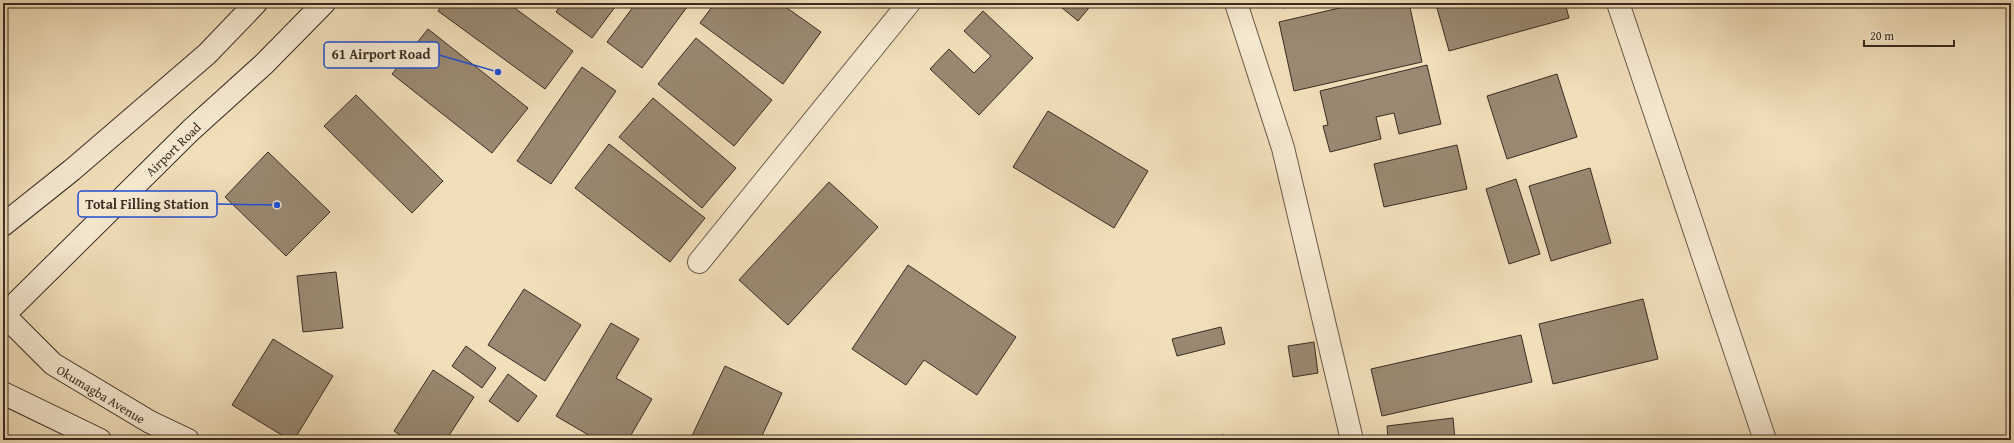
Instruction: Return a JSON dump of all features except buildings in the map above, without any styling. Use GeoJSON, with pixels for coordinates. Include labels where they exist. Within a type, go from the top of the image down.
{"type":"FeatureCollection","features":[{"type":"Feature","properties":{"kind":"street"},"geometry":{"type":"LineString","coordinates":[[3,225],[72,170],[207,54],[256,3]]}},
{"type":"Feature","properties":{"kind":"street","name":"Airport Road"},"geometry":{"type":"LineString","coordinates":[[5,315],[191,130],[264,64],[324,3]]}},
{"type":"Feature","properties":{"kind":"street"},"geometry":{"type":"LineString","coordinates":[[699,262],[909,3]]}},
{"type":"Feature","properties":{"kind":"street"},"geometry":{"type":"LineString","coordinates":[[1236,3],[1283,148],[1352,440]]}},
{"type":"Feature","properties":{"kind":"street"},"geometry":{"type":"LineString","coordinates":[[1618,3],[1765,440]]}},
{"type":"Feature","properties":{"kind":"street","name":"Okumagba Avenue"},"geometry":{"type":"LineString","coordinates":[[5,315],[52,364],[150,422],[188,440]]}},
{"type":"Feature","properties":{"kind":"street"},"geometry":{"type":"LineString","coordinates":[[3,393],[100,440]]}},
{"type":"Feature","properties":{"kind":"place","name":"61 Airport Road"},"geometry":{"type":"Point","coordinates":[498,72]}},
{"type":"Feature","properties":{"kind":"place","name":"Total Filling Station"},"geometry":{"type":"Point","coordinates":[277,205]}}]}
